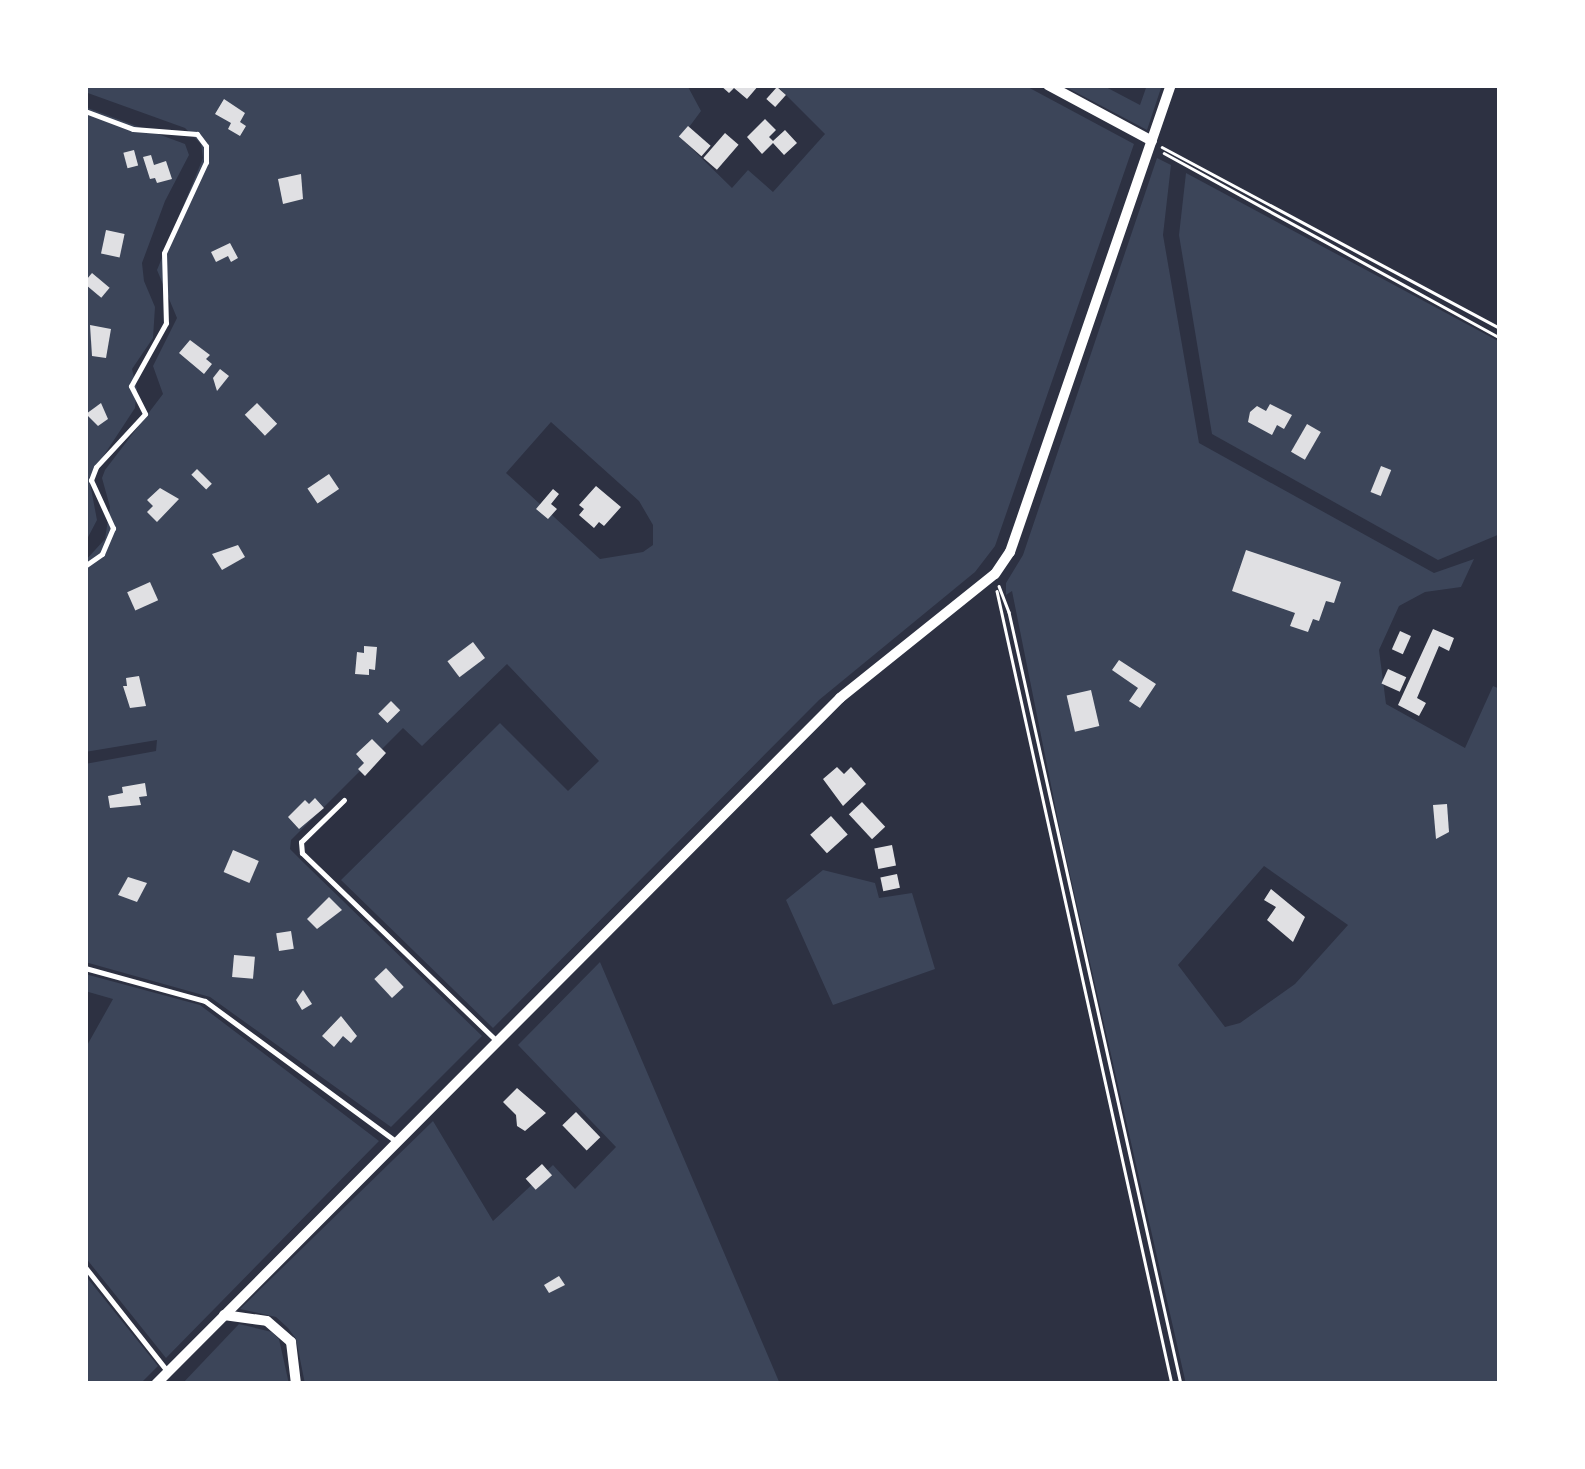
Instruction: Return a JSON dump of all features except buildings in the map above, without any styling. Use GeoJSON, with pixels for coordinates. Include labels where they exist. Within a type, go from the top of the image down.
{"type":"FeatureCollection","features":[{"type":"Feature","properties":{"kind":"street"},"geometry":{"type":"LineString","coordinates":[[1048,85],[1152,141]]}},
{"type":"Feature","properties":{"kind":"street"},"geometry":{"type":"LineString","coordinates":[[156,1384],[840,698],[995,574],[1010,552],[1171,85]]}},
{"type":"Feature","properties":{"kind":"street"},"geometry":{"type":"LineString","coordinates":[[224,1315],[267,1321],[290,1342],[296,1384]]}},
{"type":"Feature","properties":{"kind":"lane"},"geometry":{"type":"LineString","coordinates":[[85,111],[132,129],[197,134],[206,146],[206,162],[164,254],[166,323],[131,386],[145,414],[96,466],[91,480],[113,528],[102,554],[85,566]]}},
{"type":"Feature","properties":{"kind":"lane"},"geometry":{"type":"LineString","coordinates":[[344,800],[301,842],[302,853],[498,1041]]}},
{"type":"Feature","properties":{"kind":"lane"},"geometry":{"type":"LineString","coordinates":[[85,968],[205,1001],[397,1142]]}},
{"type":"Feature","properties":{"kind":"lane"},"geometry":{"type":"LineString","coordinates":[[85,1267],[168,1372]]}},
{"type":"Feature","properties":{"kind":"path"},"geometry":{"type":"LineString","coordinates":[[1152,141],[1500,328]]}},
{"type":"Feature","properties":{"kind":"path"},"geometry":{"type":"LineString","coordinates":[[1152,141],[1171,159],[1500,338]]}},
{"type":"Feature","properties":{"kind":"path"},"geometry":{"type":"LineString","coordinates":[[995,574],[1172,1384]]}},
{"type":"Feature","properties":{"kind":"path"},"geometry":{"type":"LineString","coordinates":[[995,574],[1009,612],[1180,1384]]}},
{"type":"Feature","properties":{"kind":"shaded area"},"geometry":{"type":"Polygon","coordinates":[[[85,85],[687,85],[701,111],[681,138],[732,188],[748,170],[773,192],[825,134],[776,85],[1024,85],[1134,144],[995,546],[975,572],[819,700],[493,1028],[341,880],[500,723],[568,791],[599,761],[507,664],[422,746],[403,728],[291,840],[290,849],[482,1036],[391,1127],[210,997],[85,962],[85,764],[156,751],[157,740],[85,752],[85,561],[105,539],[110,507],[102,478],[105,470],[163,394],[153,366],[177,318],[157,270],[203,158],[201,144],[185,128],[85,92],[85,85]],[[551,422],[506,473],[600,559],[643,552],[653,545],[653,525],[639,501],[551,422]]]}},
{"type":"Feature","properties":{"kind":"shaded area"},"geometry":{"type":"Polygon","coordinates":[[[1062,85],[1102,85],[1140,105],[1147,85],[1162,85],[1147,130],[1062,85]]]}},
{"type":"Feature","properties":{"kind":"shaded area"},"geometry":{"type":"Polygon","coordinates":[[[85,107],[185,144],[189,155],[165,201],[142,263],[144,281],[155,307],[153,338],[132,369],[137,389],[135,408],[89,478],[97,520],[85,543],[85,107]]]}},
{"type":"Feature","properties":{"kind":"shaded area"},"geometry":{"type":"Polygon","coordinates":[[[1157,158],[1171,165],[1163,235],[1199,443],[1434,573],[1474,559],[1461,587],[1425,592],[1399,606],[1379,650],[1386,704],[1465,748],[1493,686],[1500,689],[1500,1384],[1186,1384],[1061,835],[1012,591],[1006,595],[1006,583],[1023,555],[1157,158]],[[1264,866],[1178,965],[1225,1027],[1240,1023],[1295,984],[1348,925],[1264,866]]]}},
{"type":"Feature","properties":{"kind":"shaded area"},"geometry":{"type":"Polygon","coordinates":[[[1186,173],[1500,342],[1500,534],[1438,560],[1212,434],[1179,235],[1186,173]]]}},
{"type":"Feature","properties":{"kind":"shaded area"},"geometry":{"type":"Polygon","coordinates":[[[823,870],[875,883],[879,898],[912,893],[935,969],[833,1005],[786,900],[823,870]]]}},
{"type":"Feature","properties":{"kind":"shaded area"},"geometry":{"type":"Polygon","coordinates":[[[600,962],[780,1384],[305,1384],[296,1339],[288,1328],[276,1317],[240,1309],[433,1121],[493,1221],[553,1165],[575,1189],[616,1147],[518,1045],[600,962]]]}},
{"type":"Feature","properties":{"kind":"shaded area"},"geometry":{"type":"Polygon","coordinates":[[[85,974],[200,1005],[379,1141],[166,1358],[85,1257],[85,1049],[113,999],[85,991],[85,974]]]}},
{"type":"Feature","properties":{"kind":"shaded area"},"geometry":{"type":"Polygon","coordinates":[[[85,1275],[158,1366],[140,1384],[85,1384],[85,1275]]]}},
{"type":"Feature","properties":{"kind":"shaded area"},"geometry":{"type":"Polygon","coordinates":[[[239,1324],[272,1332],[279,1339],[289,1384],[182,1384],[239,1324]]]}}]}
